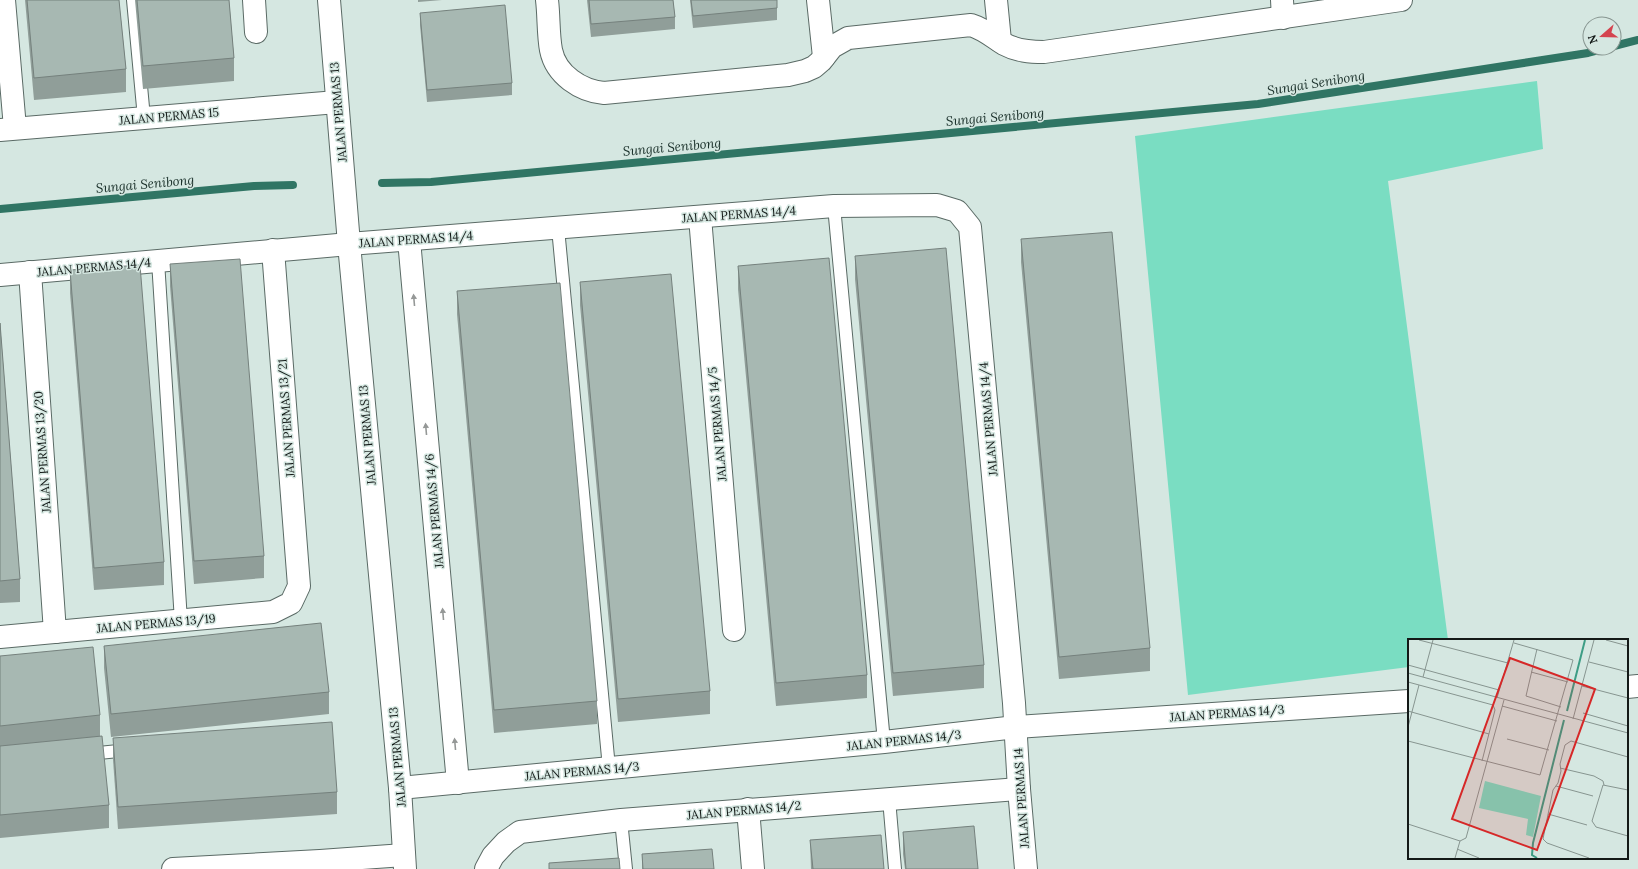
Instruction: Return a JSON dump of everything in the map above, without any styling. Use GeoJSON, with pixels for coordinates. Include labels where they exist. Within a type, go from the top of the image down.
{"type":"FeatureCollection","features":[{"type":"Feature","properties":{"kind":"street"},"geometry":{"type":"LineString","coordinates":[[4,0],[7,129]]}},
{"type":"Feature","properties":{"kind":"street"},"geometry":{"type":"LineString","coordinates":[[254,0],[256,32]]}},
{"type":"Feature","properties":{"kind":"street","name":"JALAN PERMAS 13"},"geometry":{"type":"LineString","coordinates":[[329,0],[349,244],[400,788],[405,862]]}},
{"type":"Feature","properties":{"kind":"street"},"geometry":{"type":"LineString","coordinates":[[547,0],[551,51],[555,61],[560,69],[580,87],[604,93],[788,75],[805,71],[814,66],[832,47],[848,38],[971,25],[980,27],[1013,48],[1023,51],[1044,52],[1283,9],[1400,0]]}},
{"type":"Feature","properties":{"kind":"street"},"geometry":{"type":"LineString","coordinates":[[818,0],[824,57]]}},
{"type":"Feature","properties":{"kind":"street"},"geometry":{"type":"LineString","coordinates":[[996,0],[1000,41]]}},
{"type":"Feature","properties":{"kind":"street","name":"JALAN PERMAS 15"},"geometry":{"type":"LineString","coordinates":[[7,129],[337,102]]}},
{"type":"Feature","properties":{"kind":"street","name":"JALAN PERMAS 14/4"},"geometry":{"type":"LineString","coordinates":[[0,275],[273,250],[834,206],[937,205],[957,211],[970,227],[1016,727]]}},
{"type":"Feature","properties":{"kind":"street","name":"JALAN PERMAS 14/5"},"geometry":{"type":"LineString","coordinates":[[700,217],[734,630]]}},
{"type":"Feature","properties":{"kind":"street","name":"JALAN PERMAS 14/6"},"geometry":{"type":"LineString","coordinates":[[409,240],[458,782]]}},
{"type":"Feature","properties":{"kind":"street","name":"JALAN PERMAS 13/21"},"geometry":{"type":"LineString","coordinates":[[273,250],[299,586]]}},
{"type":"Feature","properties":{"kind":"street","name":"JALAN PERMAS 13/20"},"geometry":{"type":"LineString","coordinates":[[30,272],[55,632]]}},
{"type":"Feature","properties":{"kind":"street","name":"JALAN PERMAS 13/19"},"geometry":{"type":"LineString","coordinates":[[0,637],[273,612],[291,603],[299,586]]}},
{"type":"Feature","properties":{"kind":"street","name":"JALAN PERMAS 14/3"},"geometry":{"type":"LineString","coordinates":[[400,788],[884,742],[1016,727],[1408,701]]}},
{"type":"Feature","properties":{"kind":"street","name":"JALAN PERMAS 14"},"geometry":{"type":"LineString","coordinates":[[1016,727],[1019,789],[1026,869]]}},
{"type":"Feature","properties":{"kind":"street","name":"JALAN PERMAS 14/2"},"geometry":{"type":"LineString","coordinates":[[486,869],[493,856],[506,842],[520,832],[621,820],[748,809],[1019,789]]}},
{"type":"Feature","properties":{"kind":"street"},"geometry":{"type":"LineString","coordinates":[[748,809],[753,869]]}},
{"type":"Feature","properties":{"kind":"street"},"geometry":{"type":"LineString","coordinates":[[173,869],[405,862]]}},
{"type":"Feature","properties":{"kind":"lane"},"geometry":{"type":"LineString","coordinates":[[133,0],[144,118]]}},
{"type":"Feature","properties":{"kind":"lane"},"geometry":{"type":"LineString","coordinates":[[834,206],[884,742]]}},
{"type":"Feature","properties":{"kind":"lane"},"geometry":{"type":"LineString","coordinates":[[558,228],[609,768]]}},
{"type":"Feature","properties":{"kind":"lane"},"geometry":{"type":"LineString","coordinates":[[158,261],[181,621]]}},
{"type":"Feature","properties":{"kind":"lane"},"geometry":{"type":"LineString","coordinates":[[78,754],[141,750]]}},
{"type":"Feature","properties":{"kind":"lane"},"geometry":{"type":"LineString","coordinates":[[889,799],[894,869]]}},
{"type":"Feature","properties":{"kind":"lane"},"geometry":{"type":"LineString","coordinates":[[621,820],[626,869]]}},
{"type":"Feature","properties":{"kind":"green space"},"geometry":{"type":"Polygon","coordinates":[[[1537,81],[1543,149],[1388,181],[1448,639],[1408,639],[1408,667],[1188,695],[1135,136],[1537,81]]]}},
{"type":"Feature","properties":{"kind":"building"},"geometry":{"type":"Polygon","coordinates":[[[27,0],[119,0],[126,69],[34,78],[27,0]]]}},
{"type":"Feature","properties":{"kind":"building"},"geometry":{"type":"Polygon","coordinates":[[[137,0],[229,0],[234,58],[143,66],[137,0]]]}},
{"type":"Feature","properties":{"kind":"building"},"geometry":{"type":"Polygon","coordinates":[[[589,0],[673,0],[675,17],[591,24],[589,0]]]}},
{"type":"Feature","properties":{"kind":"building"},"geometry":{"type":"Polygon","coordinates":[[[691,0],[777,0],[777,8],[693,16],[691,0]]]}},
{"type":"Feature","properties":{"kind":"building"},"geometry":{"type":"Polygon","coordinates":[[[505,5],[512,83],[427,90],[420,13],[505,5]]]}},
{"type":"Feature","properties":{"kind":"building"},"geometry":{"type":"Polygon","coordinates":[[[1112,232],[1150,648],[1059,657],[1021,239],[1112,232]]]}},
{"type":"Feature","properties":{"kind":"building"},"geometry":{"type":"Polygon","coordinates":[[[946,248],[984,665],[893,673],[855,256],[946,248]]]}},
{"type":"Feature","properties":{"kind":"building"},"geometry":{"type":"Polygon","coordinates":[[[829,258],[867,675],[776,683],[738,266],[829,258]]]}},
{"type":"Feature","properties":{"kind":"building"},"geometry":{"type":"Polygon","coordinates":[[[240,259],[264,556],[194,561],[170,264],[240,259]]]}},
{"type":"Feature","properties":{"kind":"building"},"geometry":{"type":"Polygon","coordinates":[[[140,265],[164,562],[94,568],[70,270],[140,265]]]}},
{"type":"Feature","properties":{"kind":"building"},"geometry":{"type":"Polygon","coordinates":[[[671,274],[710,691],[618,699],[580,282],[671,274]]]}},
{"type":"Feature","properties":{"kind":"building"},"geometry":{"type":"Polygon","coordinates":[[[560,283],[597,701],[494,710],[457,291],[560,283]]]}},
{"type":"Feature","properties":{"kind":"building"},"geometry":{"type":"Polygon","coordinates":[[[0,323],[20,579],[0,581],[0,323]]]}},
{"type":"Feature","properties":{"kind":"building"},"geometry":{"type":"Polygon","coordinates":[[[321,623],[329,692],[111,714],[104,646],[321,623]]]}},
{"type":"Feature","properties":{"kind":"building"},"geometry":{"type":"Polygon","coordinates":[[[93,647],[100,715],[0,726],[0,656],[93,647]]]}},
{"type":"Feature","properties":{"kind":"building"},"geometry":{"type":"Polygon","coordinates":[[[332,722],[337,792],[118,807],[113,738],[332,722]]]}},
{"type":"Feature","properties":{"kind":"building"},"geometry":{"type":"Polygon","coordinates":[[[102,736],[109,805],[0,815],[0,746],[102,736]]]}},
{"type":"Feature","properties":{"kind":"building"},"geometry":{"type":"Polygon","coordinates":[[[974,826],[978,869],[906,869],[903,832],[974,826]]]}},
{"type":"Feature","properties":{"kind":"building"},"geometry":{"type":"Polygon","coordinates":[[[881,835],[884,869],[813,869],[810,840],[881,835]]]}},
{"type":"Feature","properties":{"kind":"building"},"geometry":{"type":"Polygon","coordinates":[[[712,849],[714,869],[643,869],[642,854],[712,849]]]}},
{"type":"Feature","properties":{"kind":"building"},"geometry":{"type":"Polygon","coordinates":[[[619,858],[620,869],[549,869],[549,863],[619,858]]]}},
{"type":"Feature","properties":{"kind":"waterway","name":"Sungai Senibong"},"geometry":{"type":"LineString","coordinates":[[1622,44],[1638,40]]}},
{"type":"Feature","properties":{"kind":"waterway","name":"Sungai Senibong"},"geometry":{"type":"LineString","coordinates":[[382,183],[431,182],[1258,104],[1582,54]]}},
{"type":"Feature","properties":{"kind":"waterway","name":"Sungai Senibong"},"geometry":{"type":"LineString","coordinates":[[0,209],[254,186],[293,185]]}}]}
